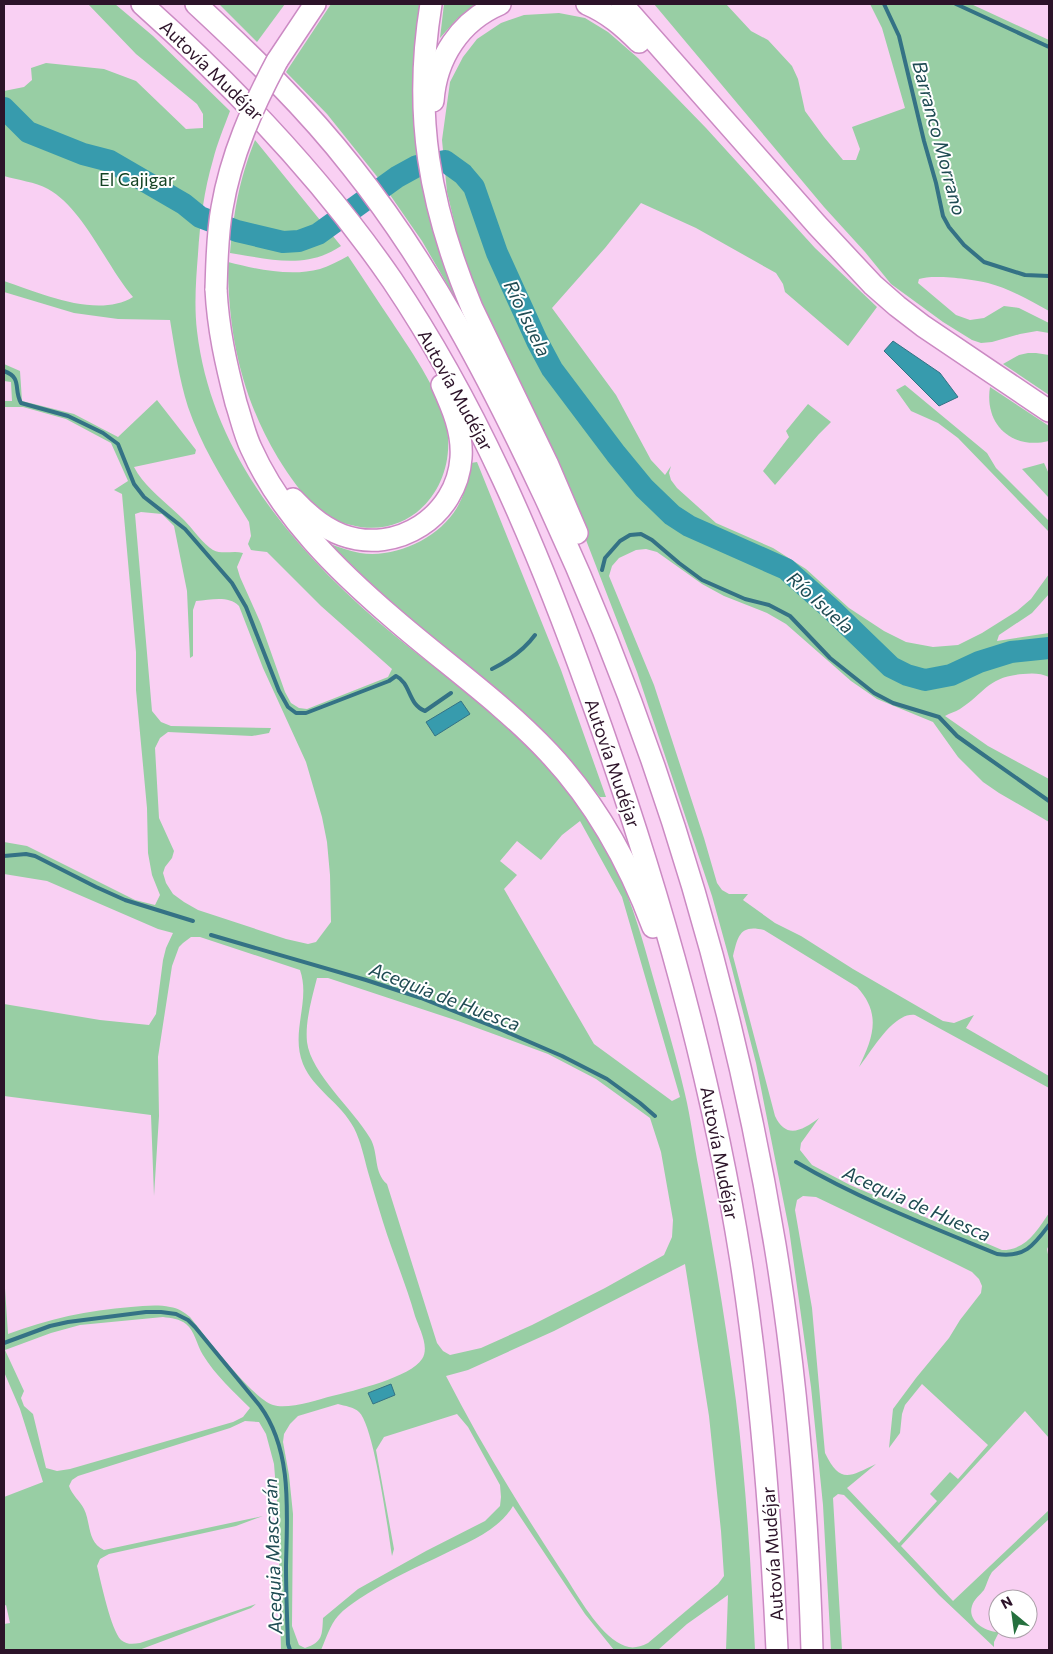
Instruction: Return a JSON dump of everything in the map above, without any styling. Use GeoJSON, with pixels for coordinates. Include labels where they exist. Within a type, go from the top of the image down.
{"type":"FeatureCollection","features":[{"type":"Feature","properties":{"kind":"highway","name":"Autovía Mudéjar"},"geometry":{"type":"LineString","coordinates":[[142,4],[242,98],[322,188],[393,282],[468,407],[511,495],[577,657],[636,826],[669,936],[702,1066],[729,1195],[741,1260],[754,1357],[769,1508],[777,1650]]}},
{"type":"Feature","properties":{"kind":"highway","name":"Autovía Mudéjar"},"geometry":{"type":"LineString","coordinates":[[196,4],[284,90],[351,166],[406,240],[460,330],[518,442],[578,571],[623,683],[655,770],[701,916],[721,988],[747,1098],[775,1246],[790,1349],[802,1471],[811,1599],[812,1650]]}},
{"type":"Feature","properties":{"kind":"highway"},"geometry":{"type":"LineString","coordinates":[[277,61],[288,25],[302,4]]}},
{"type":"Feature","properties":{"kind":"highway"},"geometry":{"type":"LineString","coordinates":[[315,4],[277,61],[249,118],[230,172],[219,227],[216,289],[223,352],[242,427],[263,471],[285,505],[315,544],[388,614],[518,722],[550,754],[591,804],[618,848],[640,892],[661,950],[687,1050],[702,1066]]}},
{"type":"Feature","properties":{"kind":"highway"},"geometry":{"type":"LineString","coordinates":[[431,4],[424,60],[424,120],[432,184],[441,220],[472,308],[547,462],[586,555],[628,664],[623,683]]}},
{"type":"Feature","properties":{"kind":"highway"},"geometry":{"type":"LineString","coordinates":[[424,120],[432,108],[437,77],[445,54],[451,44],[472,21],[487,10],[500,4]]}},
{"type":"Feature","properties":{"kind":"highway"},"geometry":{"type":"LineString","coordinates":[[587,4],[619,23],[666,70],[690,81]]}},
{"type":"Feature","properties":{"kind":"highway"},"geometry":{"type":"LineString","coordinates":[[622,4],[817,225],[873,285],[923,326],[1049,411]]}},
{"type":"Feature","properties":{"kind":"highway"},"geometry":{"type":"LineString","coordinates":[[638,4],[646,13],[651,36]]}},
{"type":"Feature","properties":{"kind":"highway"},"geometry":{"type":"LineString","coordinates":[[236,402],[279,481],[301,508],[327,528],[356,539],[380,540],[406,534],[426,523],[443,506],[455,485],[461,458],[461,444],[454,414],[440,380],[390,298],[393,282]]}},
{"type":"Feature","properties":{"kind":"highway"},"geometry":{"type":"LineString","coordinates":[[811,1599],[822,1625],[823,1650]]}},
{"type":"Feature","properties":{"kind":"green space","name":"El Cajigar"},"geometry":{"type":"Polygon","coordinates":[[[88,4],[115,4],[153,36],[230,111],[215,154],[205,195],[199,242],[196,312],[197,331],[206,377],[221,421],[241,462],[266,501],[294,538],[325,572],[394,635],[502,721],[536,754],[567,790],[594,829],[617,871],[628,897],[645,950],[681,1079],[689,1113],[714,1256],[740,1432],[748,1525],[755,1650],[726,1650],[728,1595],[687,1624],[658,1650],[614,1650],[585,1614],[513,1506],[498,1524],[488,1531],[386,1582],[348,1607],[338,1616],[328,1632],[321,1650],[281,1650],[278,1514],[274,1464],[266,1434],[259,1422],[245,1421],[230,1428],[78,1476],[72,1480],[69,1486],[84,1509],[92,1537],[99,1547],[104,1550],[263,1516],[236,1526],[109,1554],[100,1559],[97,1566],[107,1605],[117,1635],[123,1642],[130,1644],[140,1643],[256,1604],[251,1608],[139,1650],[4,1650],[4,1624],[10,1623],[6,1605],[4,1606],[4,1497],[43,1482],[20,1409],[4,1372],[4,1273],[8,1334],[53,1320],[99,1310],[160,1306],[181,1310],[190,1317],[253,1391],[273,1405],[286,1406],[310,1402],[367,1387],[406,1372],[416,1366],[422,1359],[425,1349],[354,1128],[349,1119],[314,1081],[303,1064],[299,1040],[303,993],[300,970],[200,937],[191,937],[179,947],[172,966],[158,1057],[159,1116],[154,1196],[151,1115],[4,1096],[4,1004],[100,1020],[149,1025],[156,1014],[163,960],[173,933],[158,929],[47,881],[4,874],[4,842],[27,846],[135,900],[155,905],[160,895],[152,875],[148,853],[147,808],[136,690],[136,652],[122,494],[114,490],[128,481],[111,443],[66,419],[23,407],[4,407],[4,401],[12,401],[11,382],[4,381],[4,364],[20,371],[22,401],[74,414],[118,437],[157,400],[196,450],[195,454],[134,467],[150,489],[184,520],[209,548],[220,552],[243,553],[237,567],[240,577],[261,624],[285,692],[291,703],[299,708],[307,709],[388,677],[392,669],[321,606],[267,552],[251,550],[248,544],[251,536],[249,522],[207,452],[188,407],[170,320],[118,319],[74,313],[4,292],[4,281],[68,302],[86,305],[119,303],[133,297],[123,285],[94,239],[61,198],[43,187],[4,176],[4,91],[24,87],[32,80],[31,68],[46,63],[104,69],[136,81],[186,129],[203,128],[203,114],[197,104],[136,54],[88,4]],[[141,512],[135,514],[152,711],[161,722],[171,726],[271,728],[269,733],[252,736],[168,732],[160,738],[155,748],[159,818],[174,851],[163,873],[166,883],[173,894],[198,910],[286,939],[308,944],[316,942],[331,922],[330,875],[327,842],[322,817],[306,762],[263,668],[239,606],[225,599],[196,601],[193,610],[193,656],[190,658],[187,591],[174,526],[162,514],[141,512]],[[580,821],[562,835],[541,860],[517,841],[500,861],[517,875],[504,889],[594,1044],[672,1101],[680,1097],[622,897],[580,821]],[[317,978],[309,1010],[307,1042],[310,1054],[324,1079],[363,1127],[373,1144],[378,1168],[387,1184],[437,1343],[443,1351],[450,1355],[481,1348],[532,1325],[605,1288],[664,1255],[672,1237],[673,1220],[661,1152],[650,1118],[596,1079],[548,1054],[458,1021],[328,978],[317,978]],[[685,1264],[554,1331],[468,1370],[446,1376],[487,1450],[531,1523],[586,1609],[609,1636],[628,1647],[636,1647],[648,1643],[718,1584],[724,1576],[721,1531],[709,1416],[685,1264]],[[163,1317],[80,1325],[51,1333],[5,1350],[24,1391],[21,1398],[24,1406],[33,1414],[46,1468],[57,1471],[70,1469],[233,1422],[243,1417],[250,1408],[213,1369],[201,1351],[192,1331],[181,1321],[163,1317]],[[338,1404],[298,1416],[284,1434],[283,1442],[293,1514],[292,1626],[299,1645],[305,1648],[311,1646],[320,1637],[323,1618],[358,1589],[485,1521],[500,1506],[500,1485],[468,1427],[457,1414],[384,1437],[376,1450],[394,1549],[392,1556],[375,1457],[365,1421],[359,1412],[338,1404]]]}},
{"type":"Feature","properties":{"kind":"green space"},"geometry":{"type":"Polygon","coordinates":[[[219,4],[285,4],[257,42],[219,4]]]}},
{"type":"Feature","properties":{"kind":"green space"},"geometry":{"type":"Polygon","coordinates":[[[331,4],[421,4],[413,88],[416,134],[465,315],[422,241],[379,179],[327,114],[286,72],[331,4]]]}},
{"type":"Feature","properties":{"kind":"green space"},"geometry":{"type":"Polygon","coordinates":[[[444,4],[476,4],[457,19],[440,38],[444,4]]]}},
{"type":"Feature","properties":{"kind":"green space"},"geometry":{"type":"Polygon","coordinates":[[[654,4],[726,4],[751,31],[768,40],[792,66],[798,79],[805,111],[843,160],[856,160],[860,149],[852,127],[905,108],[882,28],[870,4],[971,4],[1049,40],[1049,311],[1011,291],[981,281],[933,277],[919,279],[918,283],[956,315],[970,320],[984,318],[1004,306],[1019,308],[1049,323],[1049,333],[1037,331],[981,343],[972,340],[943,322],[891,284],[654,4]]]}},
{"type":"Feature","properties":{"kind":"green space"},"geometry":{"type":"Polygon","coordinates":[[[559,13],[585,18],[608,32],[638,58],[706,128],[815,248],[877,307],[848,346],[785,292],[783,284],[776,273],[696,228],[641,203],[605,248],[552,308],[616,395],[651,460],[665,475],[671,466],[669,473],[671,480],[677,488],[716,523],[773,548],[806,569],[849,608],[884,631],[906,642],[933,647],[958,645],[982,633],[1017,611],[1031,599],[1049,574],[1049,594],[1032,613],[999,635],[997,641],[1049,633],[1049,677],[1030,673],[1001,678],[960,709],[945,716],[988,746],[1049,779],[1049,822],[983,782],[958,757],[933,722],[877,699],[851,681],[786,624],[767,613],[724,596],[702,584],[657,552],[646,549],[636,550],[619,558],[612,566],[609,576],[654,685],[717,883],[722,890],[729,894],[748,894],[743,900],[775,923],[801,936],[853,969],[943,1021],[954,1023],[974,1015],[966,1028],[1049,1076],[1049,1088],[915,1015],[907,1016],[891,1026],[859,1067],[868,1046],[873,1026],[870,1007],[857,987],[764,930],[745,930],[739,937],[733,956],[775,1116],[784,1128],[790,1130],[801,1129],[819,1118],[801,1143],[800,1150],[812,1165],[850,1185],[1002,1250],[1018,1247],[1024,1243],[1035,1233],[1049,1213],[1049,1245],[1047,1249],[1049,1260],[1049,1438],[1025,1411],[901,1546],[953,1601],[1049,1510],[1049,1519],[992,1572],[984,1590],[973,1604],[972,1616],[979,1625],[988,1630],[988,1639],[996,1639],[994,1647],[939,1595],[844,1495],[838,1494],[833,1498],[842,1650],[831,1650],[823,1505],[811,1387],[789,1229],[756,1063],[731,965],[712,896],[637,672],[557,465],[502,355],[472,280],[460,246],[447,192],[442,140],[450,82],[463,57],[477,39],[501,23],[524,15],[559,13]],[[803,1196],[797,1200],[795,1210],[812,1308],[825,1453],[830,1463],[841,1474],[846,1475],[859,1472],[876,1464],[847,1488],[899,1543],[937,1501],[930,1494],[950,1472],[958,1479],[988,1445],[922,1384],[905,1405],[900,1433],[889,1448],[893,1409],[949,1338],[981,1293],[982,1286],[979,1279],[972,1272],[816,1197],[803,1196]]]}},
{"type":"Feature","properties":{"kind":"green space"},"geometry":{"type":"Polygon","coordinates":[[[255,140],[341,246],[314,258],[287,261],[230,253],[238,196],[255,140]]]}},
{"type":"Feature","properties":{"kind":"green space"},"geometry":{"type":"Polygon","coordinates":[[[348,256],[427,377],[441,407],[448,437],[447,457],[442,476],[434,493],[422,508],[407,519],[390,525],[371,528],[343,523],[323,514],[302,493],[278,458],[265,435],[246,387],[234,339],[231,314],[228,262],[262,269],[297,272],[320,269],[348,256]]]}},
{"type":"Feature","properties":{"kind":"green space"},"geometry":{"type":"Polygon","coordinates":[[[1028,353],[1049,355],[1049,395],[1003,364],[1019,355],[1028,353]]]}},
{"type":"Feature","properties":{"kind":"green space"},"geometry":{"type":"Polygon","coordinates":[[[905,385],[987,453],[996,468],[1049,521],[1049,532],[958,438],[938,423],[911,411],[896,390],[905,385]]]}},
{"type":"Feature","properties":{"kind":"green space"},"geometry":{"type":"Polygon","coordinates":[[[990,387],[1049,426],[1049,441],[1023,442],[1003,432],[991,413],[989,401],[990,387]]]}},
{"type":"Feature","properties":{"kind":"green space"},"geometry":{"type":"Polygon","coordinates":[[[808,404],[831,422],[775,485],[763,471],[789,437],[786,431],[808,404]]]}},
{"type":"Feature","properties":{"kind":"green space"},"geometry":{"type":"Polygon","coordinates":[[[477,462],[561,670],[606,797],[600,797],[568,758],[540,729],[507,699],[390,602],[330,544],[360,553],[388,553],[403,549],[430,536],[451,516],[459,504],[467,484],[471,463],[477,462]]]}},
{"type":"Feature","properties":{"kind":"green space"},"geometry":{"type":"Polygon","coordinates":[[[1044,463],[1049,474],[1049,498],[1022,469],[1044,463]]]}},
{"type":"Feature","properties":{"kind":"water"},"geometry":{"type":"Polygon","coordinates":[[[893,341],[940,373],[958,397],[939,406],[884,351],[893,341]]]}},
{"type":"Feature","properties":{"kind":"water"},"geometry":{"type":"Polygon","coordinates":[[[461,701],[470,714],[435,736],[426,722],[461,701]]]}},
{"type":"Feature","properties":{"kind":"water"},"geometry":{"type":"Polygon","coordinates":[[[391,1384],[395,1395],[373,1404],[368,1393],[391,1384]]]}},
{"type":"Feature","properties":{"kind":"waterway","name":"Barranco Morrano"},"geometry":{"type":"LineString","coordinates":[[884,4],[899,36],[943,216],[949,227],[964,245],[984,262],[1025,275],[1049,276]]}},
{"type":"Feature","properties":{"kind":"waterway"},"geometry":{"type":"LineString","coordinates":[[956,4],[1049,47]]}},
{"type":"Feature","properties":{"kind":"waterway","name":"Río Isuela"},"geometry":{"type":"LineString","coordinates":[[4,108],[28,132],[83,154],[110,161],[184,204],[200,217],[237,231],[283,242],[299,241],[318,234],[397,177],[417,166],[445,161],[463,174],[474,187],[497,253],[537,341],[552,369],[616,454],[644,488],[672,515],[689,526],[786,569],[891,667],[907,675],[925,680],[951,675],[979,662],[1011,652],[1049,648]]}},
{"type":"Feature","properties":{"kind":"waterway"},"geometry":{"type":"LineString","coordinates":[[4,371],[14,377],[21,403],[68,416],[103,433],[118,444],[134,484],[144,497],[185,529],[232,583],[246,607],[279,691],[288,707],[296,713],[306,713],[389,681],[396,676],[401,679],[415,704],[425,711],[451,693]]}},
{"type":"Feature","properties":{"kind":"waterway"},"geometry":{"type":"LineString","coordinates":[[602,570],[605,558],[620,541],[630,535],[641,534],[652,540],[702,580],[745,599],[769,605],[790,616],[830,658],[874,693],[893,703],[939,717],[957,736],[1049,801]]}},
{"type":"Feature","properties":{"kind":"waterway"},"geometry":{"type":"LineString","coordinates":[[492,669],[515,655],[535,635]]}},
{"type":"Feature","properties":{"kind":"waterway","name":"Acequia de Huesca"},"geometry":{"type":"LineString","coordinates":[[4,856],[26,854],[35,856],[125,900],[193,921]]}},
{"type":"Feature","properties":{"kind":"waterway","name":"Acequia de Huesca"},"geometry":{"type":"LineString","coordinates":[[211,935],[366,980],[421,998],[502,1030],[562,1056],[607,1079],[655,1116]]}},
{"type":"Feature","properties":{"kind":"waterway","name":"Acequia de Huesca"},"geometry":{"type":"LineString","coordinates":[[796,1162],[869,1200],[997,1254],[1007,1255],[1022,1252],[1033,1244],[1049,1225]]}},
{"type":"Feature","properties":{"kind":"waterway","name":"Acequia Mascarán"},"geometry":{"type":"LineString","coordinates":[[4,1343],[50,1326],[68,1322],[146,1312],[176,1314],[188,1320],[195,1327],[260,1406],[271,1424],[278,1443],[286,1483],[286,1595],[288,1644],[290,1650]]}}]}
